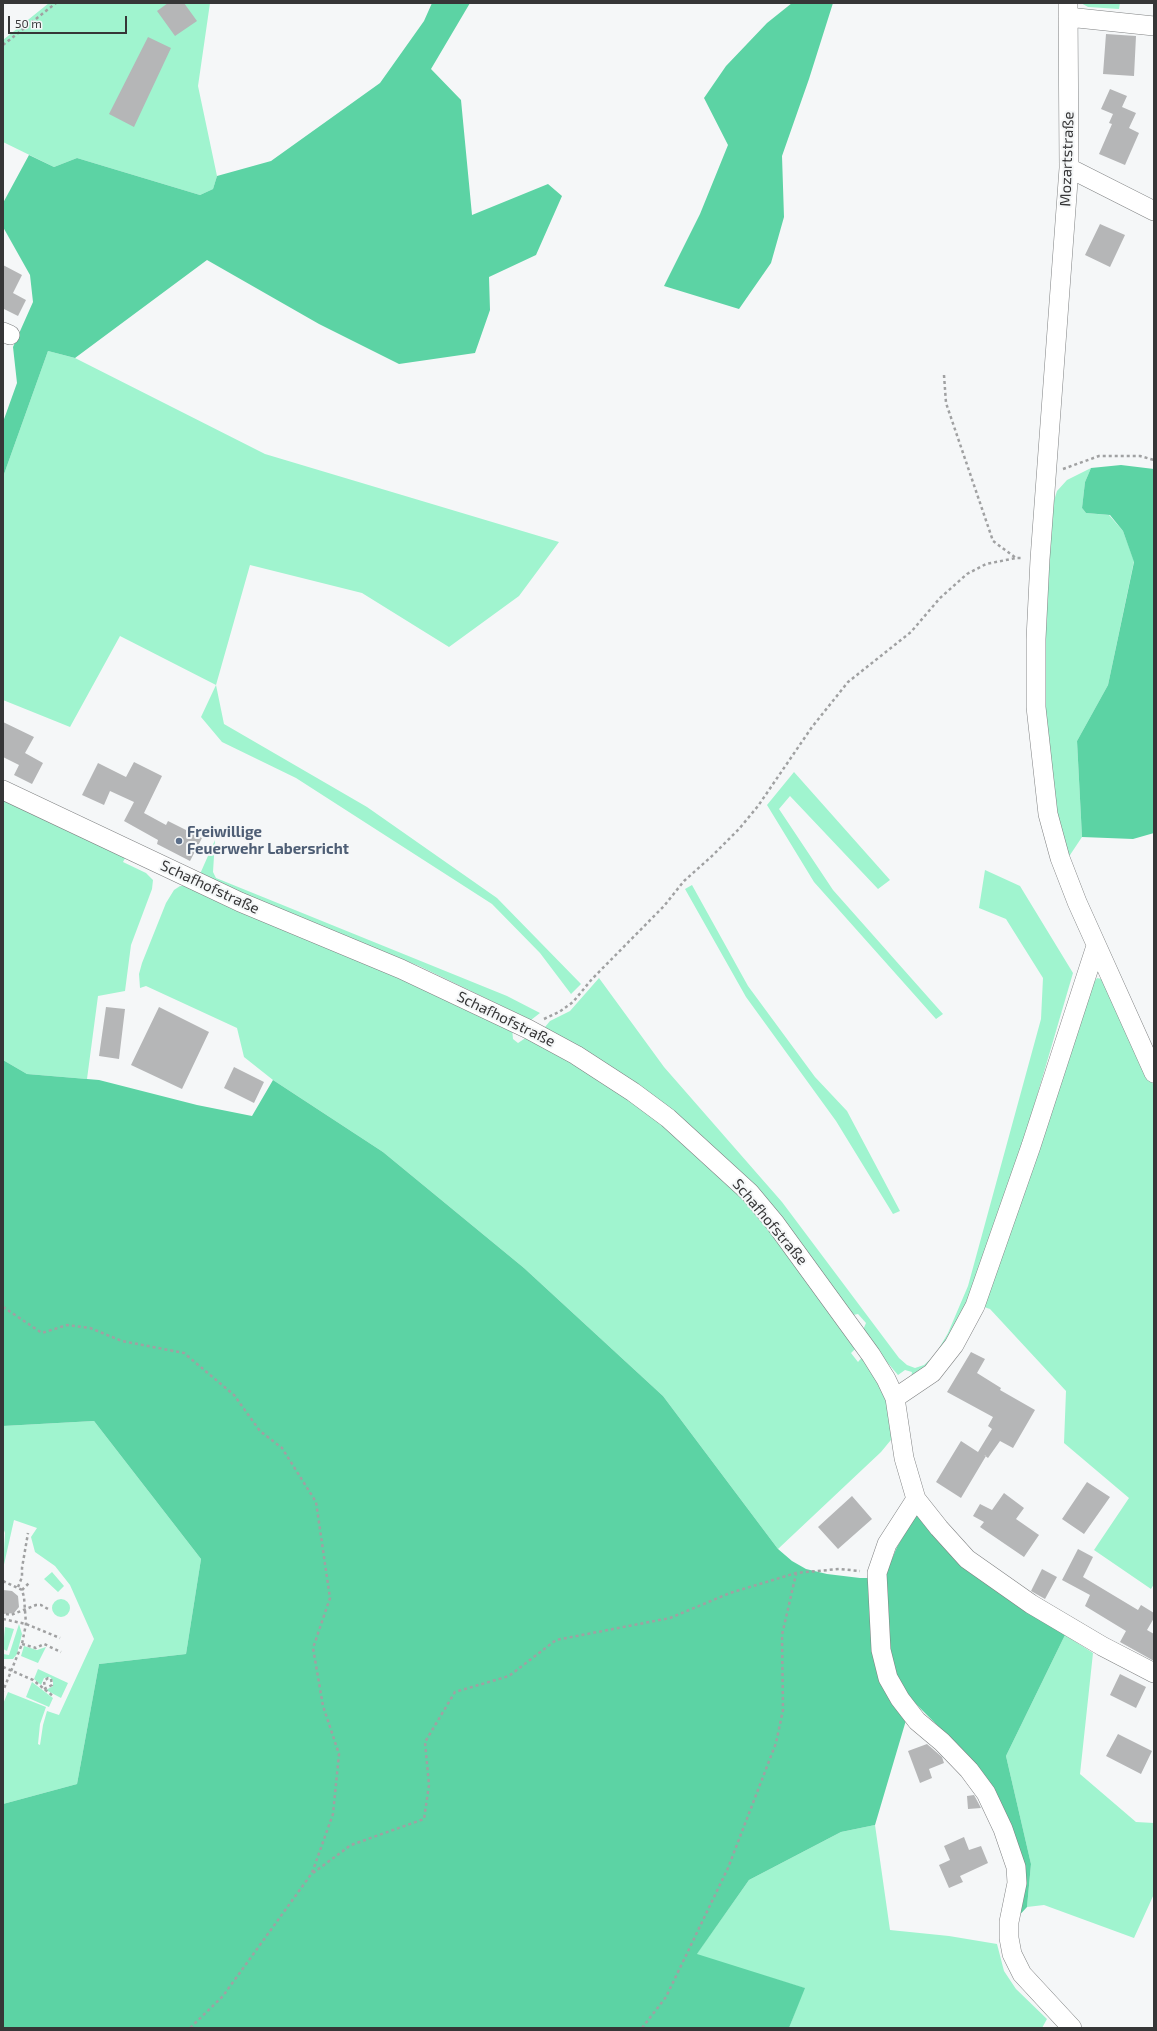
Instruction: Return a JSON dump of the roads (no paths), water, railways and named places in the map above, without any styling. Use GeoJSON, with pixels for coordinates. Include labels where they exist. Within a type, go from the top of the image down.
{"type":"FeatureCollection","features":[{"type":"Feature","properties":{"kind":"street"},"geometry":{"type":"LineString","coordinates":[[1068,10],[1154,26]]}},
{"type":"Feature","properties":{"kind":"street","name":"Mozartstraße"},"geometry":{"type":"LineString","coordinates":[[1068,10],[1069,168],[1040,559],[1036,639],[1036,707],[1048,814],[1060,858],[1096,946],[1154,1073]]}},
{"type":"Feature","properties":{"kind":"street"},"geometry":{"type":"LineString","coordinates":[[1069,168],[1154,211]]}},
{"type":"Feature","properties":{"kind":"street","name":"Schafhofstraße"},"geometry":{"type":"LineString","coordinates":[[3,790],[240,902],[401,969],[528,1029],[576,1055],[662,1114],[750,1193],[775,1223],[852,1327],[886,1379],[895,1398],[906,1463],[916,1499]]}},
{"type":"Feature","properties":{"kind":"street"},"geometry":{"type":"LineString","coordinates":[[895,1398],[932,1373],[954,1345],[975,1306],[1031,1146],[1096,946]]}},
{"type":"Feature","properties":{"kind":"street"},"geometry":{"type":"LineString","coordinates":[[1072,2028],[1022,1974],[1012,1954],[1009,1938],[1009,1922],[1016,1883],[1016,1867],[1003,1829],[986,1792],[969,1770],[942,1742],[917,1721],[900,1699],[888,1678],[881,1650],[877,1573],[880,1559],[887,1544],[916,1499],[954,1545],[968,1559],[987,1574],[1067,1626],[1154,1673]]}},
{"type":"Feature","properties":{"kind":"place","name":"Freiwillige Feuerwehr Labersricht"},"geometry":{"type":"Point","coordinates":[179,841]}}]}
